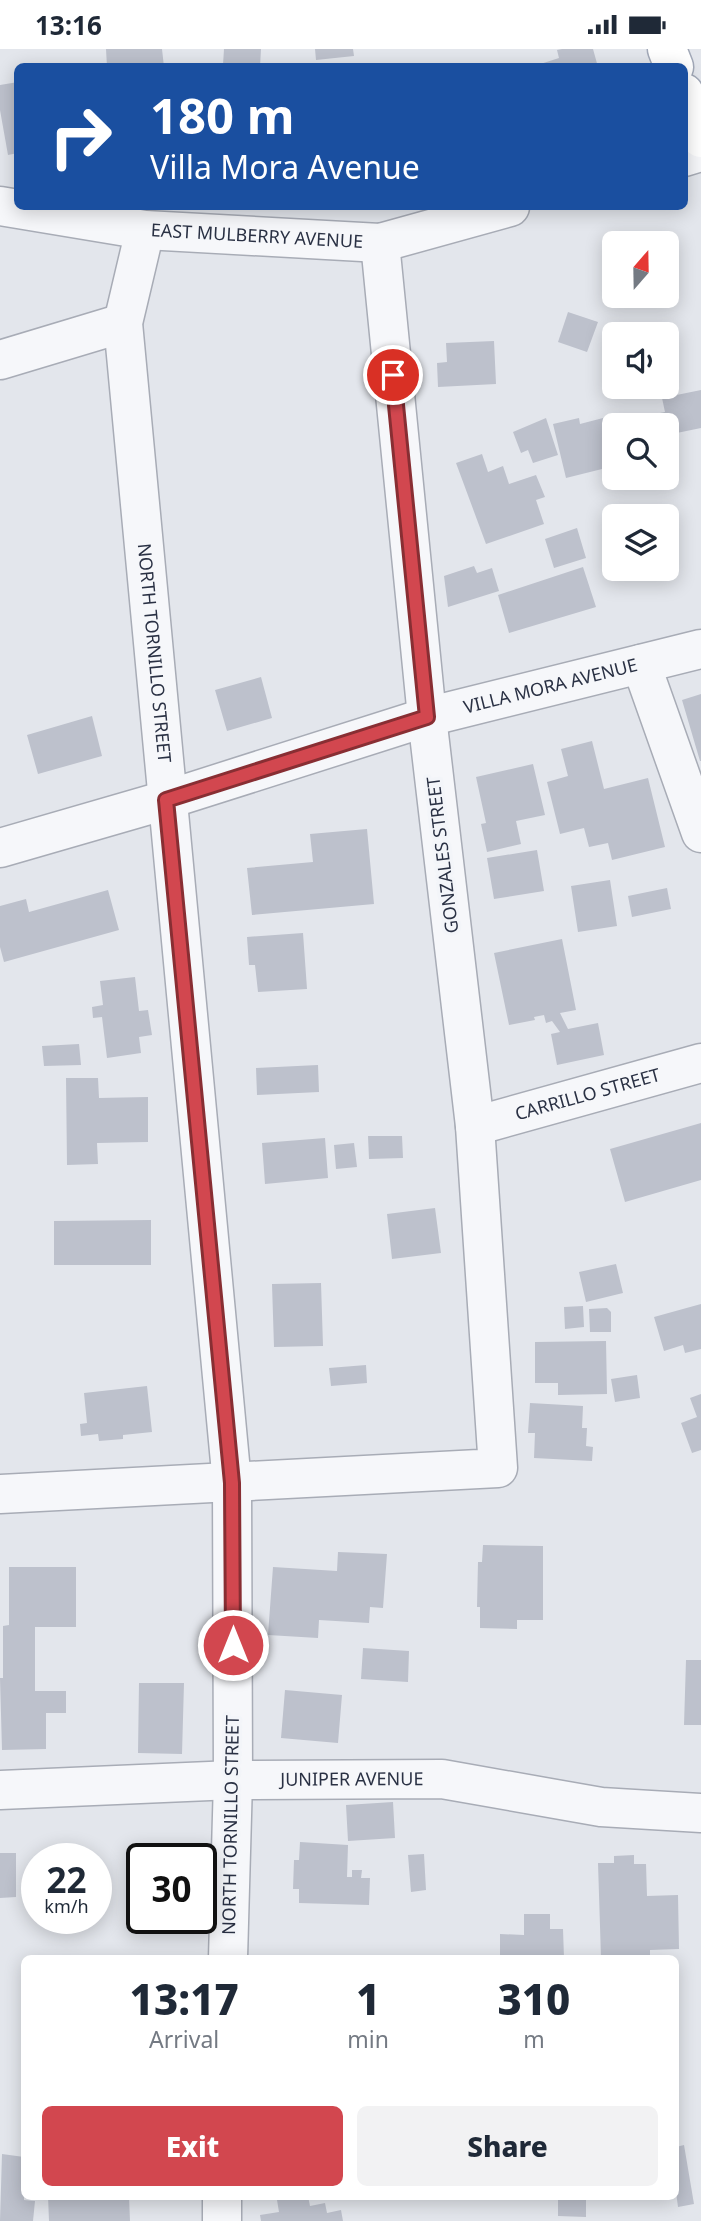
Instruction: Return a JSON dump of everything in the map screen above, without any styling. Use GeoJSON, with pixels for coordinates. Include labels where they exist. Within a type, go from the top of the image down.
{"type":"FeatureCollection","features":[{"type":"Feature","properties":{"kind":"main road"},"geometry":{"type":"LineString","coordinates":[[688,104],[701,138]]}},
{"type":"Feature","properties":{"kind":"street","name":"EAST MULBERRY AVENUE"},"geometry":{"type":"LineString","coordinates":[[24,210],[145,230],[380,243],[499,210]]}},
{"type":"Feature","properties":{"kind":"street","name":"NORTH TORNILLO STREET"},"geometry":{"type":"LineString","coordinates":[[145,230],[122,323],[232,1483],[233,1780],[228,1955]]}},
{"type":"Feature","properties":{"kind":"street","name":"GONZALES STREET"},"geometry":{"type":"LineString","coordinates":[[232,1483],[498,1468],[475,1126],[427,717],[380,243]]}},
{"type":"Feature","properties":{"kind":"street"},"geometry":{"type":"LineString","coordinates":[[0,360],[122,323]]}},
{"type":"Feature","properties":{"kind":"street","name":"VILLA MORA AVENUE"},"geometry":{"type":"LineString","coordinates":[[0,848],[166,800],[427,717],[701,649]]}},
{"type":"Feature","properties":{"kind":"street"},"geometry":{"type":"LineString","coordinates":[[641,664],[701,833]]}},
{"type":"Feature","properties":{"kind":"street","name":"CARRILLO STREET"},"geometry":{"type":"LineString","coordinates":[[475,1126],[701,1063]]}},
{"type":"Feature","properties":{"kind":"street"},"geometry":{"type":"LineString","coordinates":[[0,1494],[232,1483]]}},
{"type":"Feature","properties":{"kind":"street","name":"JUNIPER AVENUE"},"geometry":{"type":"LineString","coordinates":[[0,1790],[233,1780],[442,1779],[601,1807],[701,1813]]}},
{"type":"Feature","properties":{"kind":"street"},"geometry":{"type":"LineString","coordinates":[[222,2200],[222,2221]]}},
{"type":"Feature","properties":{"kind":"building"},"geometry":{"type":"Polygon","coordinates":[[[106,49],[162,49],[164,63],[107,63],[106,49]]]}},
{"type":"Feature","properties":{"kind":"building"},"geometry":{"type":"Polygon","coordinates":[[[224,49],[261,49],[260,63],[223,63],[224,49]]]}},
{"type":"Feature","properties":{"kind":"building"},"geometry":{"type":"Polygon","coordinates":[[[315,49],[353,49],[354,56],[316,60],[315,49]]]}},
{"type":"Feature","properties":{"kind":"building"},"geometry":{"type":"Polygon","coordinates":[[[593,49],[597,63],[543,63],[559,58],[557,50],[593,49]]]}},
{"type":"Feature","properties":{"kind":"building"},"geometry":{"type":"Polygon","coordinates":[[[14,83],[14,154],[8,155],[0,110],[0,85],[14,83]]]}},
{"type":"Feature","properties":{"kind":"building"},"geometry":{"type":"Polygon","coordinates":[[[568,312],[598,322],[587,352],[558,342],[568,312]]]}},
{"type":"Feature","properties":{"kind":"building"},"geometry":{"type":"Polygon","coordinates":[[[494,341],[496,384],[438,387],[437,363],[447,362],[446,343],[494,341]]]}},
{"type":"Feature","properties":{"kind":"building"},"geometry":{"type":"Polygon","coordinates":[[[701,390],[701,428],[679,433],[679,413],[660,413],[665,412],[662,399],[679,399],[679,395],[701,390]]]}},
{"type":"Feature","properties":{"kind":"building"},"geometry":{"type":"Polygon","coordinates":[[[546,418],[558,455],[533,463],[528,450],[521,453],[513,432],[546,418]]]}},
{"type":"Feature","properties":{"kind":"building"},"geometry":{"type":"Polygon","coordinates":[[[579,418],[580,424],[602,418],[602,469],[566,478],[553,424],[579,418]]]}},
{"type":"Feature","properties":{"kind":"building"},"geometry":{"type":"Polygon","coordinates":[[[482,454],[488,472],[503,466],[509,484],[536,475],[545,497],[536,500],[544,524],[486,544],[456,463],[482,454]]]}},
{"type":"Feature","properties":{"kind":"building"},"geometry":{"type":"Polygon","coordinates":[[[577,528],[586,558],[554,568],[545,539],[577,528]]]}},
{"type":"Feature","properties":{"kind":"building"},"geometry":{"type":"Polygon","coordinates":[[[474,566],[477,573],[492,568],[499,591],[448,607],[444,576],[474,566]]]}},
{"type":"Feature","properties":{"kind":"building"},"geometry":{"type":"Polygon","coordinates":[[[583,567],[596,607],[509,633],[498,595],[583,567]]]}},
{"type":"Feature","properties":{"kind":"building"},"geometry":{"type":"Polygon","coordinates":[[[261,677],[272,718],[227,731],[215,690],[261,677]]]}},
{"type":"Feature","properties":{"kind":"building"},"geometry":{"type":"Polygon","coordinates":[[[701,694],[701,761],[700,761],[682,700],[701,694]]]}},
{"type":"Feature","properties":{"kind":"building"},"geometry":{"type":"Polygon","coordinates":[[[92,716],[102,756],[38,774],[27,735],[92,716]]]}},
{"type":"Feature","properties":{"kind":"building"},"geometry":{"type":"Polygon","coordinates":[[[592,741],[604,789],[648,778],[665,847],[612,860],[608,843],[589,847],[584,828],[560,834],[547,782],[568,776],[561,749],[592,741]]]}},
{"type":"Feature","properties":{"kind":"building"},"geometry":{"type":"Polygon","coordinates":[[[533,764],[545,815],[516,821],[521,844],[487,852],[481,824],[486,823],[476,777],[533,764]]]}},
{"type":"Feature","properties":{"kind":"building"},"geometry":{"type":"Polygon","coordinates":[[[367,829],[374,904],[252,915],[247,868],[313,862],[310,834],[367,829]]]}},
{"type":"Feature","properties":{"kind":"building"},"geometry":{"type":"Polygon","coordinates":[[[537,850],[544,891],[494,899],[487,858],[537,850]]]}},
{"type":"Feature","properties":{"kind":"building"},"geometry":{"type":"Polygon","coordinates":[[[610,880],[617,926],[578,932],[571,886],[610,880]]]}},
{"type":"Feature","properties":{"kind":"building"},"geometry":{"type":"Polygon","coordinates":[[[667,888],[671,909],[632,917],[628,896],[667,888]]]}},
{"type":"Feature","properties":{"kind":"building"},"geometry":{"type":"Polygon","coordinates":[[[108,890],[119,930],[4,962],[0,947],[0,906],[26,899],[29,912],[108,890]]]}},
{"type":"Feature","properties":{"kind":"building"},"geometry":{"type":"Polygon","coordinates":[[[303,933],[307,989],[258,992],[255,965],[249,965],[247,937],[303,933]]]}},
{"type":"Feature","properties":{"kind":"building"},"geometry":{"type":"Polygon","coordinates":[[[562,939],[576,1010],[560,1013],[568,1029],[598,1023],[604,1055],[557,1065],[551,1034],[560,1032],[552,1021],[546,1023],[544,1015],[534,1017],[535,1020],[509,1025],[494,953],[562,939]]]}},
{"type":"Feature","properties":{"kind":"building"},"geometry":{"type":"Polygon","coordinates":[[[135,977],[139,1011],[148,1010],[152,1035],[139,1037],[141,1053],[107,1058],[102,1017],[93,1018],[92,1007],[103,1005],[100,981],[135,977]]]}},
{"type":"Feature","properties":{"kind":"building"},"geometry":{"type":"Polygon","coordinates":[[[79,1044],[81,1065],[44,1066],[42,1046],[79,1044]]]}},
{"type":"Feature","properties":{"kind":"building"},"geometry":{"type":"Polygon","coordinates":[[[318,1065],[319,1092],[257,1095],[256,1068],[318,1065]]]}},
{"type":"Feature","properties":{"kind":"building"},"geometry":{"type":"Polygon","coordinates":[[[66,1078],[98,1078],[99,1098],[148,1097],[148,1142],[97,1143],[98,1164],[67,1165],[66,1078]]]}},
{"type":"Feature","properties":{"kind":"building"},"geometry":{"type":"Polygon","coordinates":[[[701,1123],[701,1180],[625,1202],[610,1149],[701,1123]]]}},
{"type":"Feature","properties":{"kind":"building"},"geometry":{"type":"Polygon","coordinates":[[[368,1136],[402,1136],[403,1158],[369,1159],[368,1136]]]}},
{"type":"Feature","properties":{"kind":"building"},"geometry":{"type":"Polygon","coordinates":[[[325,1138],[328,1178],[265,1184],[262,1143],[325,1138]]]}},
{"type":"Feature","properties":{"kind":"building"},"geometry":{"type":"Polygon","coordinates":[[[354,1143],[357,1167],[336,1169],[334,1145],[354,1143]]]}},
{"type":"Feature","properties":{"kind":"building"},"geometry":{"type":"Polygon","coordinates":[[[435,1208],[441,1253],[392,1259],[387,1214],[435,1208]]]}},
{"type":"Feature","properties":{"kind":"building"},"geometry":{"type":"Polygon","coordinates":[[[151,1220],[151,1265],[54,1265],[54,1221],[151,1220]]]}},
{"type":"Feature","properties":{"kind":"building"},"geometry":{"type":"Polygon","coordinates":[[[616,1264],[623,1293],[586,1302],[579,1272],[616,1264]]]}},
{"type":"Feature","properties":{"kind":"building"},"geometry":{"type":"Polygon","coordinates":[[[321,1283],[323,1346],[274,1347],[272,1284],[321,1283]]]}},
{"type":"Feature","properties":{"kind":"building"},"geometry":{"type":"Polygon","coordinates":[[[701,1304],[701,1349],[685,1353],[683,1345],[664,1351],[654,1317],[701,1304]]]}},
{"type":"Feature","properties":{"kind":"building"},"geometry":{"type":"Polygon","coordinates":[[[583,1306],[584,1327],[565,1329],[564,1307],[583,1306]]]}},
{"type":"Feature","properties":{"kind":"building"},"geometry":{"type":"Polygon","coordinates":[[[607,1308],[611,1312],[611,1332],[590,1332],[589,1309],[607,1308]]]}},
{"type":"Feature","properties":{"kind":"building"},"geometry":{"type":"Polygon","coordinates":[[[606,1341],[607,1394],[558,1395],[558,1383],[535,1383],[535,1342],[606,1341]]]}},
{"type":"Feature","properties":{"kind":"building"},"geometry":{"type":"Polygon","coordinates":[[[366,1365],[367,1383],[331,1386],[329,1368],[366,1365]]]}},
{"type":"Feature","properties":{"kind":"building"},"geometry":{"type":"Polygon","coordinates":[[[637,1375],[640,1398],[615,1402],[611,1379],[637,1375]]]}},
{"type":"Feature","properties":{"kind":"building"},"geometry":{"type":"Polygon","coordinates":[[[147,1386],[152,1432],[99,1441],[98,1434],[81,1436],[80,1424],[87,1423],[84,1393],[147,1386]]]}},
{"type":"Feature","properties":{"kind":"building"},"geometry":{"type":"Polygon","coordinates":[[[701,1394],[701,1450],[692,1453],[681,1423],[697,1417],[690,1398],[701,1394]]]}},
{"type":"Feature","properties":{"kind":"building"},"geometry":{"type":"Polygon","coordinates":[[[530,1403],[583,1406],[582,1428],[587,1428],[586,1446],[593,1447],[592,1461],[534,1458],[535,1433],[528,1433],[530,1403]]]}},
{"type":"Feature","properties":{"kind":"building"},"geometry":{"type":"Polygon","coordinates":[[[483,1545],[543,1546],[543,1620],[517,1620],[517,1629],[480,1628],[480,1607],[477,1607],[478,1562],[482,1562],[483,1545]]]}},
{"type":"Feature","properties":{"kind":"building"},"geometry":{"type":"Polygon","coordinates":[[[338,1552],[387,1554],[383,1608],[370,1607],[369,1623],[319,1620],[318,1638],[268,1635],[273,1567],[337,1571],[338,1552]]]}},
{"type":"Feature","properties":{"kind":"building"},"geometry":{"type":"Polygon","coordinates":[[[9,1567],[76,1567],[76,1627],[35,1627],[35,1691],[66,1691],[66,1713],[46,1713],[46,1749],[2,1750],[0,1678],[3,1678],[3,1626],[9,1625],[9,1567]]]}},
{"type":"Feature","properties":{"kind":"building"},"geometry":{"type":"Polygon","coordinates":[[[363,1648],[409,1651],[408,1682],[361,1679],[363,1648]]]}},
{"type":"Feature","properties":{"kind":"building"},"geometry":{"type":"Polygon","coordinates":[[[686,1660],[701,1660],[701,1725],[684,1725],[686,1660]]]}},
{"type":"Feature","properties":{"kind":"building"},"geometry":{"type":"Polygon","coordinates":[[[139,1683],[184,1683],[182,1754],[138,1753],[139,1683]]]}},
{"type":"Feature","properties":{"kind":"building"},"geometry":{"type":"Polygon","coordinates":[[[285,1690],[342,1695],[338,1743],[281,1738],[285,1690]]]}},
{"type":"Feature","properties":{"kind":"building"},"geometry":{"type":"Polygon","coordinates":[[[393,1802],[395,1838],[348,1841],[346,1805],[393,1802]]]}},
{"type":"Feature","properties":{"kind":"building"},"geometry":{"type":"Polygon","coordinates":[[[300,1842],[348,1845],[347,1877],[352,1877],[352,1870],[362,1870],[361,1878],[370,1878],[369,1905],[299,1903],[299,1889],[293,1889],[294,1860],[299,1860],[300,1842]]]}},
{"type":"Feature","properties":{"kind":"building"},"geometry":{"type":"Polygon","coordinates":[[[0,1853],[16,1853],[16,1897],[0,1898],[0,1853]]]}},
{"type":"Feature","properties":{"kind":"building"},"geometry":{"type":"Polygon","coordinates":[[[424,1854],[426,1890],[411,1892],[408,1855],[424,1854]]]}},
{"type":"Feature","properties":{"kind":"building"},"geometry":{"type":"Polygon","coordinates":[[[634,1855],[634,1864],[646,1864],[647,1896],[678,1895],[679,1949],[650,1950],[650,1955],[601,1955],[598,1863],[614,1863],[614,1856],[634,1855]]]}},
{"type":"Feature","properties":{"kind":"building"},"geometry":{"type":"Polygon","coordinates":[[[524,1914],[550,1914],[550,1929],[563,1929],[564,1955],[500,1955],[500,1934],[524,1935],[524,1914]]]}},
{"type":"Feature","properties":{"kind":"building"},"geometry":{"type":"Polygon","coordinates":[[[684,2145],[694,2204],[678,2207],[677,2200],[679,2146],[684,2145]]]}},
{"type":"Feature","properties":{"kind":"building"},"geometry":{"type":"Polygon","coordinates":[[[2,2154],[21,2157],[21,2200],[35,2201],[33,2221],[0,2221],[2,2154]]]}},
{"type":"Feature","properties":{"kind":"building"},"geometry":{"type":"Polygon","coordinates":[[[48,2200],[129,2200],[130,2221],[49,2221],[48,2200]]]}},
{"type":"Feature","properties":{"kind":"building"},"geometry":{"type":"Polygon","coordinates":[[[277,2200],[309,2200],[310,2206],[325,2203],[327,2213],[341,2210],[343,2221],[261,2221],[260,2215],[279,2212],[277,2200]]]}},
{"type":"Feature","properties":{"kind":"building"},"geometry":{"type":"Polygon","coordinates":[[[558,2200],[586,2200],[586,2217],[558,2216],[558,2200]]]}},
{"type":"Feature","properties":{"kind":"route"},"geometry":{"type":"LineString","coordinates":[[233,1645],[232,1483],[166,800],[427,717],[393,375]]}}]}
